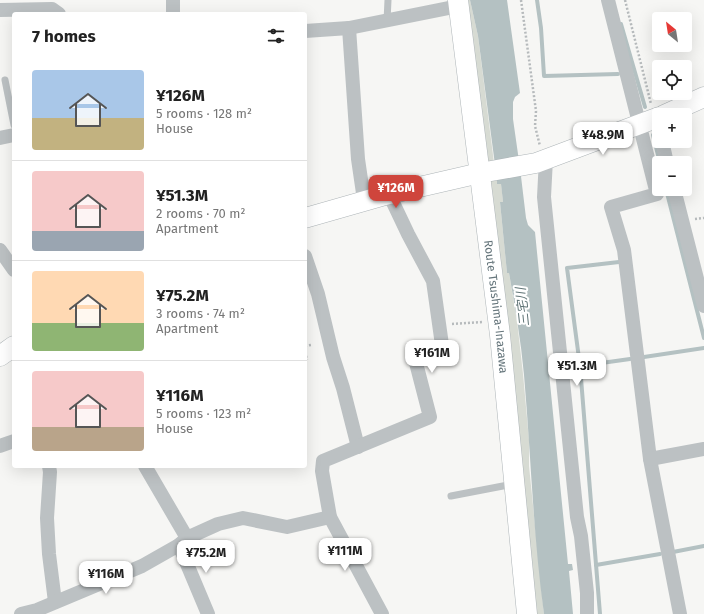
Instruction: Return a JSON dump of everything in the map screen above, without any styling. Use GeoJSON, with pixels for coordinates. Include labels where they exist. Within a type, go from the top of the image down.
{"type":"FeatureCollection","features":[{"type":"Feature","properties":{"kind":"main road","name":"Route Tsushima-Inazawa"},"geometry":{"type":"LineString","coordinates":[[458,3],[498,322],[527,614]]}},
{"type":"Feature","properties":{"kind":"main road"},"geometry":{"type":"LineString","coordinates":[[682,108],[704,97]]}},
{"type":"Feature","properties":{"kind":"main road"},"geometry":{"type":"LineString","coordinates":[[307,217],[389,194],[480,173],[542,161],[652,122]]}},
{"type":"Feature","properties":{"kind":"main road"},"geometry":{"type":"LineString","coordinates":[[0,356],[12,347]]}},
{"type":"Feature","properties":{"kind":"street"},"geometry":{"type":"LineString","coordinates":[[173,0],[173,12]]}},
{"type":"Feature","properties":{"kind":"street"},"geometry":{"type":"LineString","coordinates":[[608,0],[652,113]]}},
{"type":"Feature","properties":{"kind":"street"},"geometry":{"type":"LineString","coordinates":[[307,31],[349,28],[458,3]]}},
{"type":"Feature","properties":{"kind":"street"},"geometry":{"type":"LineString","coordinates":[[0,10],[52,9],[56,12]]}},
{"type":"Feature","properties":{"kind":"street"},"geometry":{"type":"LineString","coordinates":[[349,28],[358,159],[364,200]]}},
{"type":"Feature","properties":{"kind":"street"},"geometry":{"type":"LineString","coordinates":[[0,138],[12,135]]}},
{"type":"Feature","properties":{"kind":"street"},"geometry":{"type":"LineString","coordinates":[[655,148],[656,194],[611,207],[624,250],[650,459],[680,614]]}},
{"type":"Feature","properties":{"kind":"street"},"geometry":{"type":"LineString","coordinates":[[542,161],[544,197],[577,516],[581,536],[587,593],[587,614]]}},
{"type":"Feature","properties":{"kind":"street"},"geometry":{"type":"LineString","coordinates":[[382,614],[330,517],[322,471],[323,461],[430,417],[415,359],[443,352],[433,282],[389,194]]}},
{"type":"Feature","properties":{"kind":"street"},"geometry":{"type":"LineString","coordinates":[[676,196],[704,306]]}},
{"type":"Feature","properties":{"kind":"street"},"geometry":{"type":"LineString","coordinates":[[0,250],[12,267]]}},
{"type":"Feature","properties":{"kind":"street"},"geometry":{"type":"LineString","coordinates":[[307,262],[318,294],[333,357],[343,388],[358,447]]}},
{"type":"Feature","properties":{"kind":"street"},"geometry":{"type":"LineString","coordinates":[[0,446],[12,442]]}},
{"type":"Feature","properties":{"kind":"street"},"geometry":{"type":"LineString","coordinates":[[650,459],[704,449]]}},
{"type":"Feature","properties":{"kind":"street"},"geometry":{"type":"LineString","coordinates":[[49,468],[47,518],[49,554],[55,602]]}},
{"type":"Feature","properties":{"kind":"street"},"geometry":{"type":"LineString","coordinates":[[146,468],[183,541],[208,614]]}},
{"type":"Feature","properties":{"kind":"street"},"geometry":{"type":"LineString","coordinates":[[21,614],[37,612],[55,602],[142,566],[183,541],[218,524],[243,518],[287,527],[330,517]]}},
{"type":"Feature","properties":{"kind":"lane"},"geometry":{"type":"LineString","coordinates":[[387,20],[388,0]]}},
{"type":"Feature","properties":{"kind":"lane"},"geometry":{"type":"LineString","coordinates":[[5,80],[12,115]]}},
{"type":"Feature","properties":{"kind":"lane"},"geometry":{"type":"LineString","coordinates":[[451,496],[514,484]]}},
{"type":"Feature","properties":{"kind":"path"},"geometry":{"type":"LineString","coordinates":[[521,0],[536,111],[535,126],[542,161]]}},
{"type":"Feature","properties":{"kind":"path"},"geometry":{"type":"LineString","coordinates":[[624,0],[652,109]]}},
{"type":"Feature","properties":{"kind":"path"},"geometry":{"type":"LineString","coordinates":[[439,324],[498,322]]}},
{"type":"Feature","properties":{"kind":"path"},"geometry":{"type":"LineString","coordinates":[[307,346],[311,345]]}},
{"type":"Feature","properties":{"kind":"shaded area"},"geometry":{"type":"Polygon","coordinates":[[[464,0],[470,0],[478,36],[494,163],[488,165],[464,0]]]}},
{"type":"Feature","properties":{"kind":"shaded area"},"geometry":{"type":"Polygon","coordinates":[[[497,180],[501,183],[503,202],[500,202],[507,273],[509,273],[517,321],[523,374],[529,440],[529,466],[544,614],[533,614],[489,181],[497,180]]]}},
{"type":"Feature","properties":{"kind":"water","name":"三宅川"},"geometry":{"type":"Polygon","coordinates":[[[470,0],[507,0],[520,93],[515,97],[513,102],[513,119],[526,218],[528,225],[535,232],[568,564],[572,564],[573,570],[569,571],[573,614],[544,614],[537,555],[524,375],[516,311],[509,273],[507,273],[500,202],[503,202],[501,184],[497,184],[478,36],[470,0]]]}},
{"type":"Feature","properties":{"kind":"waterway"},"geometry":{"type":"LineString","coordinates":[[537,0],[541,28],[544,76],[618,74]]}},
{"type":"Feature","properties":{"kind":"waterway"},"geometry":{"type":"LineString","coordinates":[[621,24],[645,107]]}},
{"type":"Feature","properties":{"kind":"waterway"},"geometry":{"type":"LineString","coordinates":[[656,148],[658,156]]}},
{"type":"Feature","properties":{"kind":"waterway"},"geometry":{"type":"LineString","coordinates":[[668,196],[704,338]]}},
{"type":"Feature","properties":{"kind":"waterway"},"geometry":{"type":"LineString","coordinates":[[600,614],[580,366],[567,268],[619,262]]}},
{"type":"Feature","properties":{"kind":"waterway"},"geometry":{"type":"LineString","coordinates":[[644,357],[704,348]]}},
{"type":"Feature","properties":{"kind":"waterway"},"geometry":{"type":"LineString","coordinates":[[580,366],[630,359]]}},
{"type":"Feature","properties":{"kind":"waterway"},"geometry":{"type":"LineString","coordinates":[[673,552],[704,546]]}},
{"type":"Feature","properties":{"kind":"waterway"},"geometry":{"type":"LineString","coordinates":[[596,565],[660,554]]}}]}
